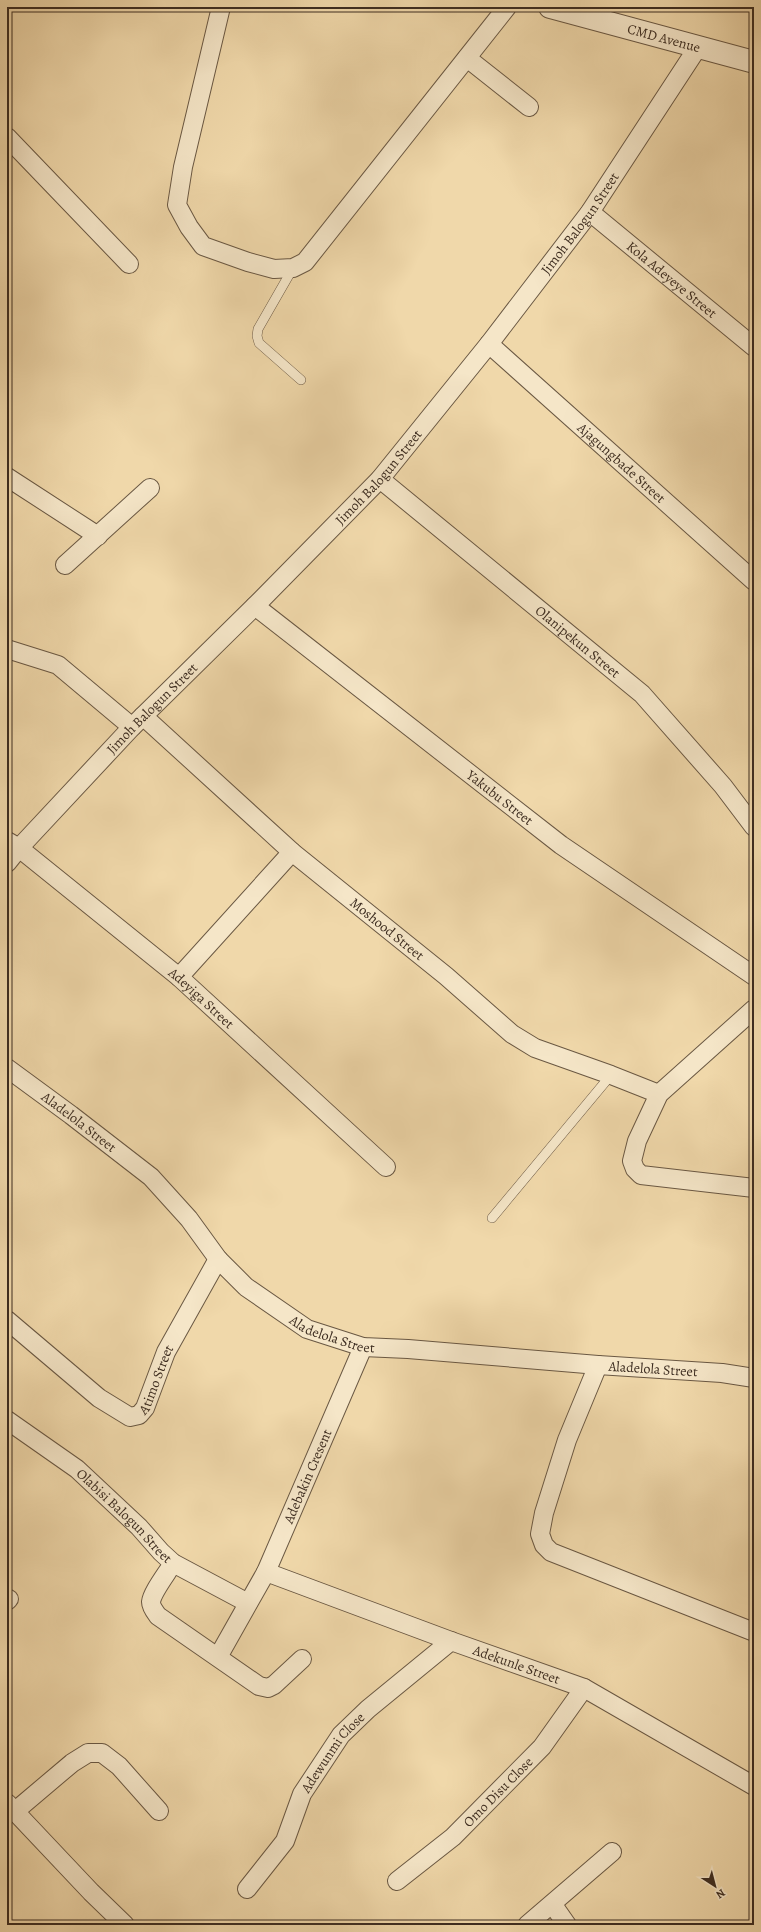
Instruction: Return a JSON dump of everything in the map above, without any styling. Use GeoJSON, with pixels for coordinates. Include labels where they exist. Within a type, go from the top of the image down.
{"type":"FeatureCollection","features":[{"type":"Feature","properties":{"kind":"street"},"geometry":{"type":"LineString","coordinates":[[221,7],[183,167],[177,204],[189,227],[204,246],[248,262],[274,269],[293,268],[305,262],[507,7]]}},
{"type":"Feature","properties":{"kind":"street","name":"CMD Avenue"},"geometry":{"type":"LineString","coordinates":[[550,7],[754,62]]}},
{"type":"Feature","properties":{"kind":"street","name":"Jimoh Balogun Street"},"geometry":{"type":"LineString","coordinates":[[7,864],[13,844],[255,606],[380,479],[489,344],[590,212],[698,47]]}},
{"type":"Feature","properties":{"kind":"street"},"geometry":{"type":"LineString","coordinates":[[467,58],[529,107]]}},
{"type":"Feature","properties":{"kind":"street"},"geometry":{"type":"LineString","coordinates":[[7,137],[129,264]]}},
{"type":"Feature","properties":{"kind":"street","name":"Kola Adeyeye Street"},"geometry":{"type":"LineString","coordinates":[[590,212],[753,344]]}},
{"type":"Feature","properties":{"kind":"street","name":"Ajagungbade Street"},"geometry":{"type":"LineString","coordinates":[[489,344],[754,581]]}},
{"type":"Feature","properties":{"kind":"street"},"geometry":{"type":"LineString","coordinates":[[7,477],[98,536]]}},
{"type":"Feature","properties":{"kind":"street","name":"Olanipekun Street"},"geometry":{"type":"LineString","coordinates":[[380,479],[642,694],[723,786],[754,827]]}},
{"type":"Feature","properties":{"kind":"street"},"geometry":{"type":"LineString","coordinates":[[65,565],[150,488]]}},
{"type":"Feature","properties":{"kind":"street","name":"Yakubu Street"},"geometry":{"type":"LineString","coordinates":[[255,606],[561,845],[754,976]]}},
{"type":"Feature","properties":{"kind":"street","name":"Moshood Street"},"geometry":{"type":"LineString","coordinates":[[7,649],[58,665],[137,722],[292,852],[452,981],[512,1034],[535,1048],[612,1075],[660,1094]]}},
{"type":"Feature","properties":{"kind":"street","name":"Adeyiga Street"},"geometry":{"type":"LineString","coordinates":[[13,844],[179,977],[386,1167]]}},
{"type":"Feature","properties":{"kind":"street"},"geometry":{"type":"LineString","coordinates":[[179,977],[292,852]]}},
{"type":"Feature","properties":{"kind":"street"},"geometry":{"type":"LineString","coordinates":[[754,1009],[660,1094],[638,1141],[632,1161],[635,1168],[641,1174],[754,1188]]}},
{"type":"Feature","properties":{"kind":"street","name":"Aladelola Street"},"geometry":{"type":"LineString","coordinates":[[7,1068],[151,1177],[190,1219],[218,1259],[246,1287],[307,1329],[363,1347],[408,1348],[598,1365],[722,1373],[754,1378]]}},
{"type":"Feature","properties":{"kind":"street","name":"Atimo Street"},"geometry":{"type":"LineString","coordinates":[[7,1320],[99,1398],[130,1417],[139,1415],[145,1408],[166,1352],[218,1259]]}},
{"type":"Feature","properties":{"kind":"street","name":"Adebakin Cresent"},"geometry":{"type":"LineString","coordinates":[[218,1657],[266,1572],[363,1347]]}},
{"type":"Feature","properties":{"kind":"street"},"geometry":{"type":"LineString","coordinates":[[598,1365],[567,1440],[546,1506],[540,1534],[544,1545],[551,1552],[754,1632]]}},
{"type":"Feature","properties":{"kind":"street","name":"Olabisi Balogun Street"},"geometry":{"type":"LineString","coordinates":[[7,1420],[77,1469],[140,1527],[161,1552],[173,1563],[248,1603]]}},
{"type":"Feature","properties":{"kind":"street"},"geometry":{"type":"LineString","coordinates":[[173,1563],[153,1595],[151,1602],[153,1609],[158,1616],[259,1686],[268,1688],[274,1685],[302,1659]]}},
{"type":"Feature","properties":{"kind":"street","name":"Adekunle Street"},"geometry":{"type":"LineString","coordinates":[[266,1572],[451,1641],[584,1688],[754,1786]]}},
{"type":"Feature","properties":{"kind":"street","name":"Adewunmi Close"},"geometry":{"type":"LineString","coordinates":[[247,1889],[285,1841],[302,1794],[341,1735],[368,1709],[451,1641]]}},
{"type":"Feature","properties":{"kind":"street","name":"Omo Disu Close"},"geometry":{"type":"LineString","coordinates":[[396,1881],[453,1837],[542,1747],[584,1688]]}},
{"type":"Feature","properties":{"kind":"street"},"geometry":{"type":"LineString","coordinates":[[125,1925],[91,1892],[11,1807],[88,1753],[102,1753],[119,1766],[159,1811]]}},
{"type":"Feature","properties":{"kind":"street"},"geometry":{"type":"LineString","coordinates":[[527,1925],[553,1905],[612,1852]]}},
{"type":"Feature","properties":{"kind":"street"},"geometry":{"type":"LineString","coordinates":[[553,1905],[567,1925]]}},
{"type":"Feature","properties":{"kind":"lane"},"geometry":{"type":"LineString","coordinates":[[293,268],[258,329],[257,336],[259,343],[301,380]]}},
{"type":"Feature","properties":{"kind":"lane"},"geometry":{"type":"LineString","coordinates":[[492,1218],[612,1075]]}}]}
